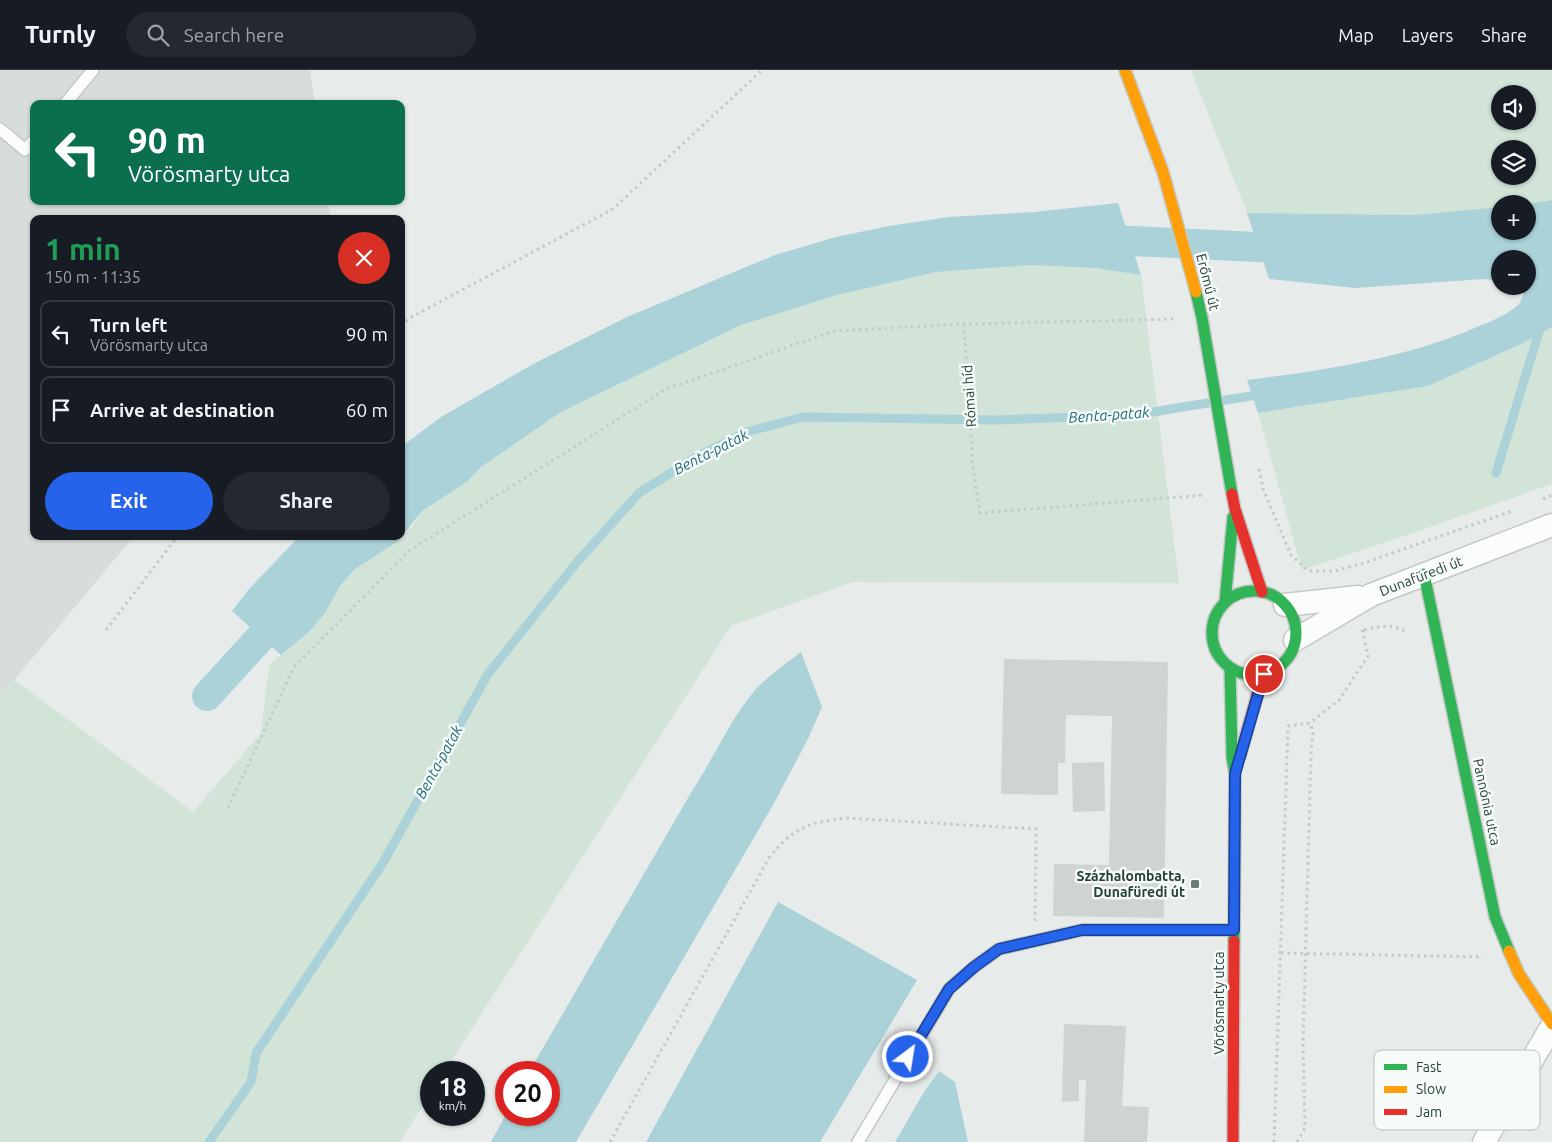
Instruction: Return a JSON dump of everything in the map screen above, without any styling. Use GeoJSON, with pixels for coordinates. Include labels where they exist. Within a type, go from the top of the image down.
{"type":"FeatureCollection","features":[{"type":"Feature","properties":{"kind":"street","name":"Erőmű út"},"geometry":{"type":"LineString","coordinates":[[1125,70],[1163,172],[1202,318],[1235,508],[1262,592]]}},
{"type":"Feature","properties":{"kind":"street","name":"Erőmű út"},"geometry":{"type":"LineString","coordinates":[[1225,602],[1235,508]]}},
{"type":"Feature","properties":{"kind":"street","name":"Dunafüredi út"},"geometry":{"type":"LineString","coordinates":[[1295,640],[1371,595],[1552,525]]}},
{"type":"Feature","properties":{"kind":"street","name":"Pannónia utca"},"geometry":{"type":"LineString","coordinates":[[1424,574],[1495,917],[1519,974],[1552,1025]]}},
{"type":"Feature","properties":{"kind":"street"},"geometry":{"type":"LineString","coordinates":[[1242,592],[1262,592],[1275,597],[1286,605],[1294,622],[1295,640],[1290,655],[1278,668],[1264,674],[1246,675],[1230,668],[1217,654],[1212,636],[1214,618],[1225,602],[1242,592]]}},
{"type":"Feature","properties":{"kind":"street"},"geometry":{"type":"LineString","coordinates":[[1286,605],[1371,595]]}},
{"type":"Feature","properties":{"kind":"street","name":"Vörösmarty utca"},"geometry":{"type":"LineString","coordinates":[[1230,668],[1232,757],[1235,774],[1233,1142]]}},
{"type":"Feature","properties":{"kind":"street","name":"Vörösmarty utca"},"geometry":{"type":"LineString","coordinates":[[1235,774],[1264,674]]}},
{"type":"Feature","properties":{"kind":"street"},"geometry":{"type":"LineString","coordinates":[[1537,1050],[1552,1025]]}},
{"type":"Feature","properties":{"kind":"street"},"geometry":{"type":"LineString","coordinates":[[1484,1142],[1491,1130]]}},
{"type":"Feature","properties":{"kind":"lane"},"geometry":{"type":"LineString","coordinates":[[68,100],[93,70]]}},
{"type":"Feature","properties":{"kind":"lane"},"geometry":{"type":"LineString","coordinates":[[0,129],[25,150],[30,144]]}},
{"type":"Feature","properties":{"kind":"lane"},"geometry":{"type":"LineString","coordinates":[[858,1142],[949,989],[974,967],[999,949],[1035,939],[1082,930],[1234,930]]}},
{"type":"Feature","properties":{"kind":"path"},"geometry":{"type":"LineString","coordinates":[[405,322],[613,209],[762,70]]}},
{"type":"Feature","properties":{"kind":"path"},"geometry":{"type":"LineString","coordinates":[[228,808],[294,667],[409,552],[666,390],[834,331],[964,324],[1202,318]]}},
{"type":"Feature","properties":{"kind":"path","name":"Római híd"},"geometry":{"type":"LineString","coordinates":[[964,324],[973,468],[980,513],[1232,493]]}},
{"type":"Feature","properties":{"kind":"path"},"geometry":{"type":"LineString","coordinates":[[1257,461],[1263,488],[1290,555],[1309,571],[1334,571],[1364,563],[1519,508]]}},
{"type":"Feature","properties":{"kind":"path"},"geometry":{"type":"LineString","coordinates":[[1536,502],[1552,496]]}},
{"type":"Feature","properties":{"kind":"path"},"geometry":{"type":"LineString","coordinates":[[106,630],[175,540]]}},
{"type":"Feature","properties":{"kind":"path"},"geometry":{"type":"LineString","coordinates":[[1274,1142],[1288,726],[1310,723],[1339,700],[1368,656],[1363,631],[1386,625],[1401,629],[1415,638]]}},
{"type":"Feature","properties":{"kind":"path"},"geometry":{"type":"LineString","coordinates":[[1297,1142],[1305,1128],[1303,1043],[1313,733],[1310,723]]}},
{"type":"Feature","properties":{"kind":"path"},"geometry":{"type":"LineString","coordinates":[[610,1142],[769,858],[782,842],[796,831],[816,822],[846,818],[1036,830],[1035,939]]}},
{"type":"Feature","properties":{"kind":"path"},"geometry":{"type":"LineString","coordinates":[[1281,953],[1486,957]]}},
{"type":"Feature","properties":{"kind":"shaded area"},"geometry":{"type":"Polygon","coordinates":[[[0,70],[310,70],[314,100],[30,100],[30,205],[329,205],[330,215],[30,215],[30,540],[131,540],[0,697],[0,70]]]}},
{"type":"Feature","properties":{"kind":"green space"},"geometry":{"type":"Polygon","coordinates":[[[1191,70],[1552,70],[1552,200],[1536,203],[1536,195],[1491,195],[1491,208],[1414,215],[1247,213],[1191,70]]]}},
{"type":"Feature","properties":{"kind":"green space"},"geometry":{"type":"Polygon","coordinates":[[[1029,265],[1095,268],[1141,275],[1179,583],[853,582],[731,626],[451,1061],[420,1061],[420,1110],[400,1142],[0,1142],[0,697],[15,680],[193,812],[261,733],[269,665],[310,631],[325,613],[340,586],[355,569],[398,540],[405,540],[405,534],[412,527],[422,511],[468,481],[481,467],[561,412],[741,325],[837,295],[936,272],[1029,265]]]}},
{"type":"Feature","properties":{"kind":"green space"},"geometry":{"type":"Polygon","coordinates":[[[1552,327],[1552,484],[1302,570],[1258,413],[1428,386],[1523,343],[1552,327]]]}},
{"type":"Feature","properties":{"kind":"water"},"geometry":{"type":"Polygon","coordinates":[[[1552,200],[1552,327],[1523,343],[1428,386],[1258,413],[1247,380],[1306,372],[1393,355],[1449,338],[1503,315],[1517,306],[1523,295],[1536,295],[1536,250],[1491,250],[1491,280],[1355,288],[1269,279],[1247,213],[1414,215],[1491,208],[1491,240],[1536,240],[1536,203],[1552,200]]]}},
{"type":"Feature","properties":{"kind":"water"},"geometry":{"type":"Polygon","coordinates":[[[1118,203],[1141,275],[1095,268],[1030,265],[936,272],[837,295],[741,325],[561,412],[481,467],[468,481],[422,511],[405,532],[405,444],[441,417],[535,363],[627,317],[775,255],[836,237],[889,226],[949,217],[1034,212],[1118,203]]]}},
{"type":"Feature","properties":{"kind":"water"},"geometry":{"type":"Polygon","coordinates":[[[296,540],[399,540],[355,569],[340,586],[325,613],[310,631],[281,655],[232,611],[249,589],[296,540]]]}},
{"type":"Feature","properties":{"kind":"water"},"geometry":{"type":"Polygon","coordinates":[[[801,652],[822,707],[807,741],[773,805],[576,1142],[491,1142],[500,1126],[560,1126],[560,1061],[535,1061],[730,726],[756,689],[801,652]]]}},
{"type":"Feature","properties":{"kind":"water"},"geometry":{"type":"Polygon","coordinates":[[[778,902],[917,980],[820,1142],[646,1142],[778,902]]]}},
{"type":"Feature","properties":{"kind":"water"},"geometry":{"type":"Polygon","coordinates":[[[939,1071],[955,1082],[968,1142],[895,1142],[924,1092],[939,1071]]]}},
{"type":"Feature","properties":{"kind":"building"},"geometry":{"type":"Polygon","coordinates":[[[1004,659],[1168,662],[1164,918],[1053,916],[1054,864],[1109,865],[1112,716],[1066,715],[1065,763],[1058,763],[1058,795],[1001,794],[1004,659]]]}},
{"type":"Feature","properties":{"kind":"building"},"geometry":{"type":"Polygon","coordinates":[[[1104,762],[1105,811],[1073,812],[1072,763],[1104,762]]]}},
{"type":"Feature","properties":{"kind":"building"},"geometry":{"type":"Polygon","coordinates":[[[1064,1024],[1126,1026],[1122,1106],[1149,1107],[1147,1142],[1084,1142],[1086,1080],[1079,1080],[1079,1101],[1062,1102],[1064,1024]]]}},
{"type":"Feature","properties":{"kind":"waterway"},"geometry":{"type":"LineString","coordinates":[[1090,239],[1299,249]]}},
{"type":"Feature","properties":{"kind":"waterway"},"geometry":{"type":"LineString","coordinates":[[1496,473],[1541,325]]}},
{"type":"Feature","properties":{"kind":"waterway","name":"Benta-patak"},"geometry":{"type":"LineString","coordinates":[[209,1142],[251,1082],[256,1053],[384,861],[488,674],[578,561],[639,493],[696,457],[746,432],[803,417],[998,420],[1134,415],[1263,394]]}},
{"type":"Feature","properties":{"kind":"waterway"},"geometry":{"type":"LineString","coordinates":[[207,696],[289,606]]}},
{"type":"Feature","properties":{"kind":"traffic: fast"},"geometry":{"type":"LineString","coordinates":[[1196,292],[1232,494]]}},
{"type":"Feature","properties":{"kind":"traffic: fast"},"geometry":{"type":"LineString","coordinates":[[1225,602],[1233,517]]}},
{"type":"Feature","properties":{"kind":"traffic: fast"},"geometry":{"type":"LineString","coordinates":[[1424,574],[1495,917],[1509,951]]}},
{"type":"Feature","properties":{"kind":"traffic: fast"},"geometry":{"type":"LineString","coordinates":[[1254,591],[1277,598],[1289,610],[1296,633],[1289,656],[1277,668],[1254,675],[1231,668],[1219,656],[1212,633],[1219,610],[1231,598],[1254,591]]}},
{"type":"Feature","properties":{"kind":"traffic: fast"},"geometry":{"type":"LineString","coordinates":[[1230,668],[1232,757],[1235,774],[1234,941]]}},
{"type":"Feature","properties":{"kind":"traffic: slow"},"geometry":{"type":"LineString","coordinates":[[1125,70],[1163,172],[1196,292]]}},
{"type":"Feature","properties":{"kind":"traffic: slow"},"geometry":{"type":"LineString","coordinates":[[1509,951],[1519,974],[1552,1024]]}},
{"type":"Feature","properties":{"kind":"traffic: jam"},"geometry":{"type":"LineString","coordinates":[[1232,494],[1235,509],[1262,592]]}},
{"type":"Feature","properties":{"kind":"traffic: jam"},"geometry":{"type":"LineString","coordinates":[[1240,756],[1263,674]]}},
{"type":"Feature","properties":{"kind":"traffic: jam"},"geometry":{"type":"LineString","coordinates":[[1233,1142],[1234,941]]}},
{"type":"Feature","properties":{"kind":"place","name":"Százhalombatta, Dunafüredi út"},"geometry":{"type":"Point","coordinates":[1195,884]}},
{"type":"Feature","properties":{"kind":"route"},"geometry":{"type":"LineString","coordinates":[[908,1057],[949,989],[974,967],[999,949],[1035,939],[1082,930],[1234,930],[1235,774],[1264,674]]}}]}
